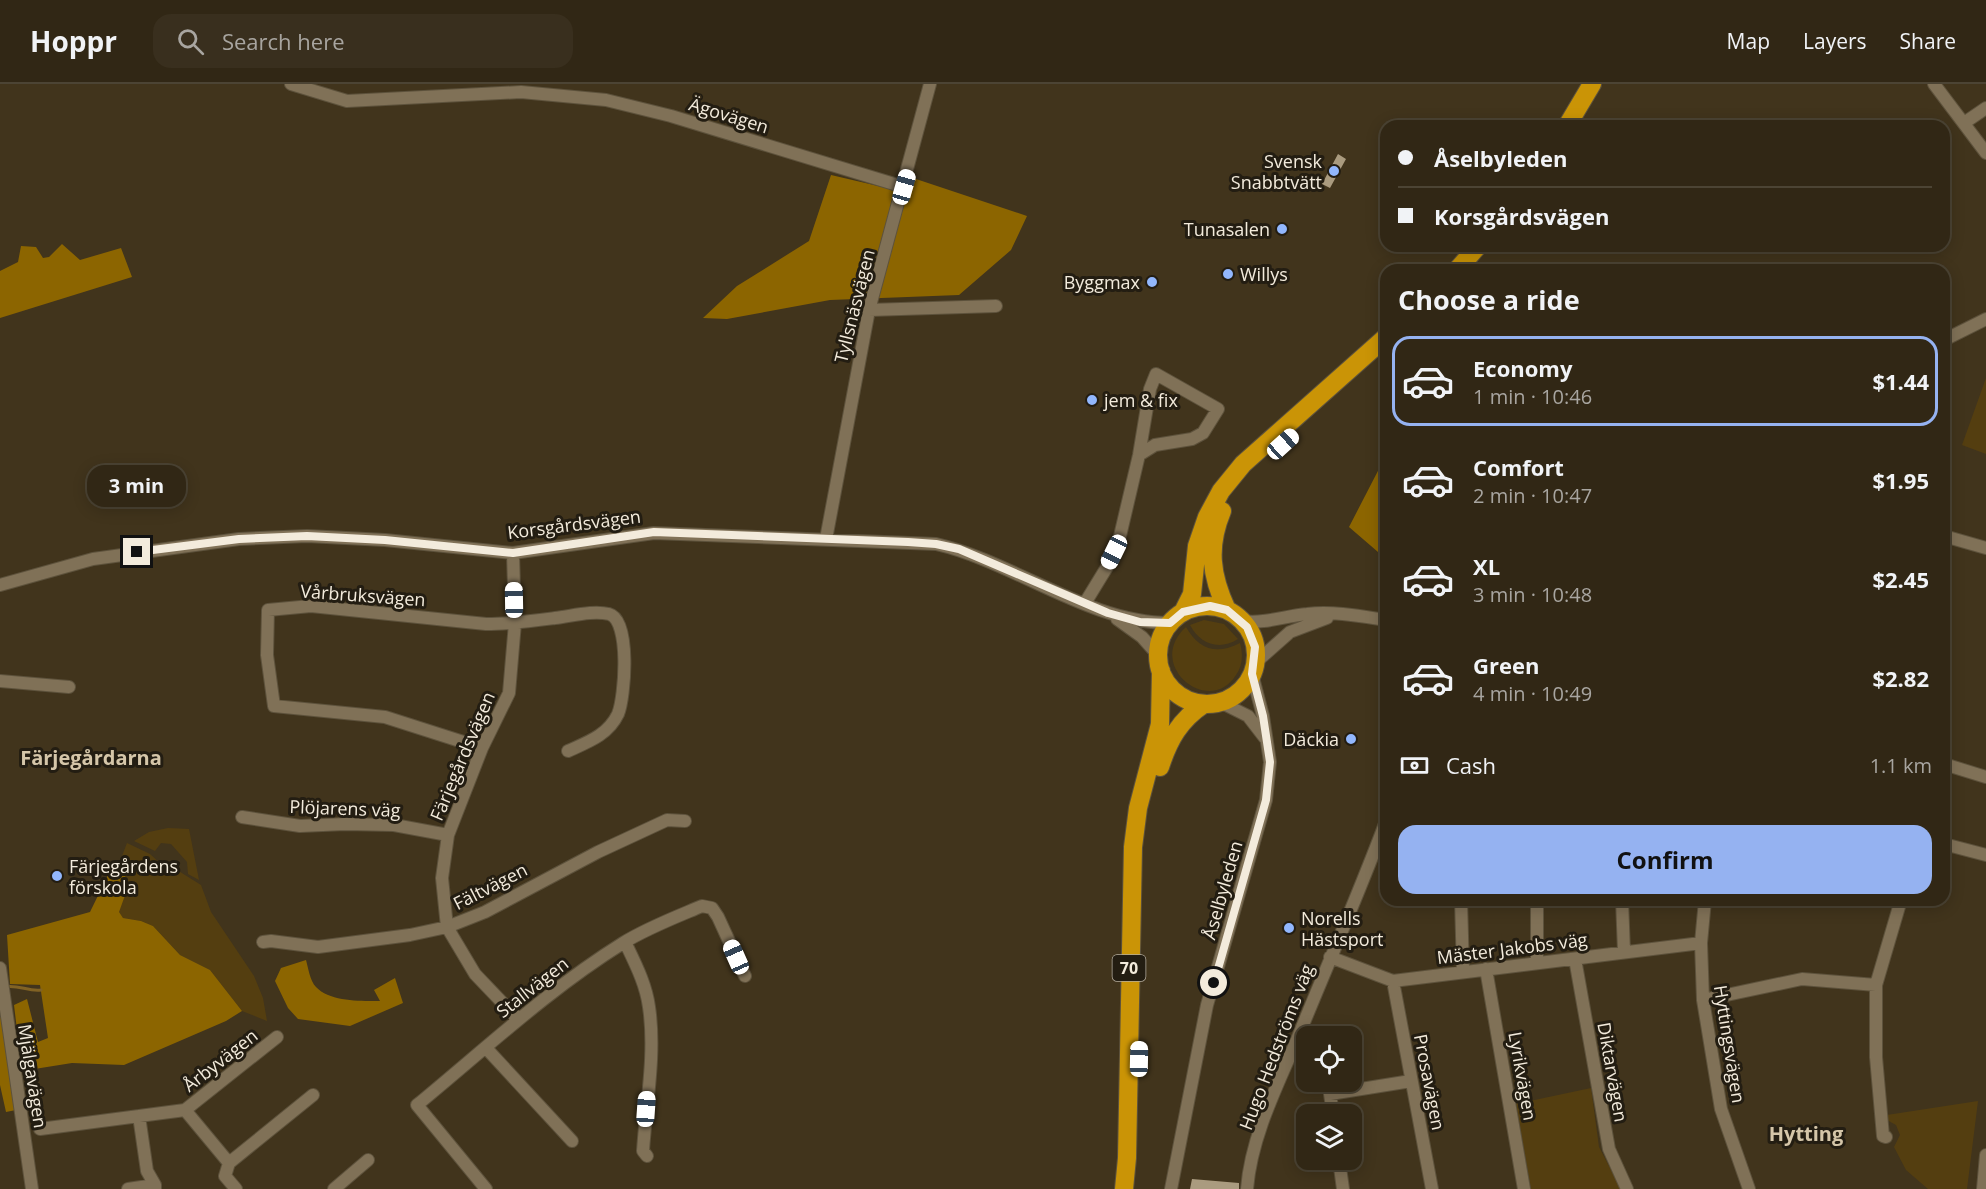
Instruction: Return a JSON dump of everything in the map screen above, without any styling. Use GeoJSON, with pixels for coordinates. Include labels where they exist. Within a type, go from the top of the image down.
{"type":"FeatureCollection","features":[{"type":"Feature","properties":{"kind":"highway"},"geometry":{"type":"LineString","coordinates":[[1558,120],[1579,84]]}},
{"type":"Feature","properties":{"kind":"highway"},"geometry":{"type":"LineString","coordinates":[[1571,120],[1592,84]]}},
{"type":"Feature","properties":{"kind":"highway"},"geometry":{"type":"LineString","coordinates":[[1462,264],[1472,252]]}},
{"type":"Feature","properties":{"kind":"highway"},"geometry":{"type":"LineString","coordinates":[[1477,264],[1487,252]]}},
{"type":"Feature","properties":{"kind":"highway","name":"70"},"geometry":{"type":"LineString","coordinates":[[1124,1189],[1132,847],[1141,798],[1160,724],[1161,638],[1192,594],[1199,538],[1221,491],[1244,464],[1380,342]]}},
{"type":"Feature","properties":{"kind":"highway"},"geometry":{"type":"LineString","coordinates":[[1254,668],[1254,640],[1235,616],[1215,580],[1211,548],[1215,528],[1230,498],[1251,473],[1380,357]]}},
{"type":"Feature","properties":{"kind":"highway"},"geometry":{"type":"LineString","coordinates":[[1177,618],[1201,606],[1235,616]]}},
{"type":"Feature","properties":{"kind":"highway"},"geometry":{"type":"LineString","coordinates":[[1159,663],[1169,686],[1181,697],[1212,703]]}},
{"type":"Feature","properties":{"kind":"highway","name":"70"},"geometry":{"type":"LineString","coordinates":[[1135,1189],[1138,1156],[1141,900],[1144,840],[1156,781],[1169,741],[1185,718],[1212,703],[1240,692],[1254,668]]}},
{"type":"Feature","properties":{"kind":"street","name":"Ägovägen"},"geometry":{"type":"LineString","coordinates":[[291,84],[347,101],[521,92],[606,100],[671,116],[904,187]]}},
{"type":"Feature","properties":{"kind":"street","name":"Tyllsnäsvägen"},"geometry":{"type":"LineString","coordinates":[[826,539],[869,310],[930,84]]}},
{"type":"Feature","properties":{"kind":"street"},"geometry":{"type":"LineString","coordinates":[[1934,84],[1986,153]]}},
{"type":"Feature","properties":{"kind":"street"},"geometry":{"type":"LineString","coordinates":[[1964,123],[1986,108]]}},
{"type":"Feature","properties":{"kind":"street"},"geometry":{"type":"LineString","coordinates":[[869,310],[996,306]]}},
{"type":"Feature","properties":{"kind":"street"},"geometry":{"type":"LineString","coordinates":[[1950,337],[1986,319]]}},
{"type":"Feature","properties":{"kind":"street"},"geometry":{"type":"LineString","coordinates":[[1085,603],[1114,552],[1125,518],[1150,390],[1156,374],[1218,409],[1203,432],[1192,439],[1155,445],[1139,455]]}},
{"type":"Feature","properties":{"kind":"street","name":"Korsgårdsvägen"},"geometry":{"type":"LineString","coordinates":[[0,585],[93,559],[239,539],[307,536],[363,538],[513,553],[654,532],[936,544],[959,549],[1108,613],[1140,622],[1177,618]]}},
{"type":"Feature","properties":{"kind":"street"},"geometry":{"type":"LineString","coordinates":[[1950,538],[1986,549]]}},
{"type":"Feature","properties":{"kind":"street","name":"Färjegårdsvägen"},"geometry":{"type":"LineString","coordinates":[[513,553],[515,623],[509,693],[482,748],[448,835],[442,878],[447,927],[475,974],[518,1019]]}},
{"type":"Feature","properties":{"kind":"street","name":"Vårbruksvägen"},"geometry":{"type":"LineString","coordinates":[[482,748],[385,717],[274,706],[267,655],[268,609],[311,606],[486,624],[515,623]]}},
{"type":"Feature","properties":{"kind":"street"},"geometry":{"type":"LineString","coordinates":[[515,623],[597,613],[612,615],[619,622],[623,646],[624,689],[617,715],[602,735],[568,751]]}},
{"type":"Feature","properties":{"kind":"street","name":"Korsgårdsvägen"},"geometry":{"type":"LineString","coordinates":[[1108,613],[1142,637],[1159,663]]}},
{"type":"Feature","properties":{"kind":"street"},"geometry":{"type":"LineString","coordinates":[[1235,616],[1267,621],[1307,614],[1343,614],[1380,619]]}},
{"type":"Feature","properties":{"kind":"street"},"geometry":{"type":"LineString","coordinates":[[1254,668],[1290,632],[1308,623],[1343,614]]}},
{"type":"Feature","properties":{"kind":"street","name":"Åselbyleden"},"geometry":{"type":"LineString","coordinates":[[1172,1189],[1207,1005],[1266,800],[1270,762],[1254,668]]}},
{"type":"Feature","properties":{"kind":"street"},"geometry":{"type":"LineString","coordinates":[[0,681],[69,687]]}},
{"type":"Feature","properties":{"kind":"street"},"geometry":{"type":"LineString","coordinates":[[1212,703],[1248,716],[1267,741]]}},
{"type":"Feature","properties":{"kind":"street"},"geometry":{"type":"LineString","coordinates":[[1950,766],[1986,777]]}},
{"type":"Feature","properties":{"kind":"street","name":"Plöjarens väg"},"geometry":{"type":"LineString","coordinates":[[242,817],[300,826],[393,825],[448,835]]}},
{"type":"Feature","properties":{"kind":"street","name":"Fältvägen"},"geometry":{"type":"LineString","coordinates":[[263,942],[318,947],[447,927],[486,912],[598,852],[667,820],[685,821]]}},
{"type":"Feature","properties":{"kind":"street","name":"Hugo Hedströms väg"},"geometry":{"type":"LineString","coordinates":[[1247,1189],[1248,1177],[1266,1112],[1380,837]]}},
{"type":"Feature","properties":{"kind":"street"},"geometry":{"type":"LineString","coordinates":[[1950,846],[1986,855]]}},
{"type":"Feature","properties":{"kind":"street","name":"Stallvägen"},"geometry":{"type":"LineString","coordinates":[[486,1189],[417,1105],[518,1019],[568,979],[625,942],[702,906],[712,909],[745,976]]}},
{"type":"Feature","properties":{"kind":"street"},"geometry":{"type":"LineString","coordinates":[[1461,906],[1463,972]]}},
{"type":"Feature","properties":{"kind":"street"},"geometry":{"type":"LineString","coordinates":[[1537,906],[1537,963]]}},
{"type":"Feature","properties":{"kind":"street"},"geometry":{"type":"LineString","coordinates":[[1622,906],[1624,952]]}},
{"type":"Feature","properties":{"kind":"street","name":"Hyttingsvägen"},"geometry":{"type":"LineString","coordinates":[[1704,906],[1701,943],[1703,1000],[1721,1109],[1749,1189]]}},
{"type":"Feature","properties":{"kind":"street"},"geometry":{"type":"LineString","coordinates":[[1886,1137],[1883,1136],[1876,1057],[1876,985],[1899,906]]}},
{"type":"Feature","properties":{"kind":"street"},"geometry":{"type":"LineString","coordinates":[[625,942],[639,971],[649,1006],[651,1038],[643,1151],[646,1156]]}},
{"type":"Feature","properties":{"kind":"street","name":"Mäster Jakobs väg"},"geometry":{"type":"LineString","coordinates":[[1330,957],[1393,981],[1701,943]]}},
{"type":"Feature","properties":{"kind":"street","name":"Diktarvägen"},"geometry":{"type":"LineString","coordinates":[[1575,959],[1609,1149],[1627,1189]]}},
{"type":"Feature","properties":{"kind":"street","name":"Mjälgavägen"},"geometry":{"type":"LineString","coordinates":[[0,968],[32,1189]]}},
{"type":"Feature","properties":{"kind":"street","name":"Lyrikvägen"},"geometry":{"type":"LineString","coordinates":[[1486,969],[1524,1189]]}},
{"type":"Feature","properties":{"kind":"street"},"geometry":{"type":"LineString","coordinates":[[1703,1000],[1802,979],[1876,985]]}},
{"type":"Feature","properties":{"kind":"street","name":"Prosavägen"},"geometry":{"type":"LineString","coordinates":[[1393,981],[1432,1189]]}},
{"type":"Feature","properties":{"kind":"street","name":"Årbyvägen"},"geometry":{"type":"LineString","coordinates":[[40,1129],[185,1110],[277,1037]]}},
{"type":"Feature","properties":{"kind":"street"},"geometry":{"type":"LineString","coordinates":[[486,1048],[572,1141]]}},
{"type":"Feature","properties":{"kind":"street"},"geometry":{"type":"LineString","coordinates":[[1332,1104],[1330,1094],[1412,1081]]}},
{"type":"Feature","properties":{"kind":"street"},"geometry":{"type":"LineString","coordinates":[[229,1163],[314,1095]]}},
{"type":"Feature","properties":{"kind":"street","name":"Årbyvägen"},"geometry":{"type":"LineString","coordinates":[[185,1110],[229,1163],[225,1176],[236,1189]]}},
{"type":"Feature","properties":{"kind":"street"},"geometry":{"type":"LineString","coordinates":[[128,1189],[155,1187],[147,1170],[139,1116]]}},
{"type":"Feature","properties":{"kind":"street"},"geometry":{"type":"LineString","coordinates":[[1983,1189],[1986,1155]]}},
{"type":"Feature","properties":{"kind":"street"},"geometry":{"type":"LineString","coordinates":[[334,1189],[368,1160]]}},
{"type":"Feature","properties":{"kind":"street"},"geometry":{"type":"LineString","coordinates":[[1340,1170],[1343,1189]]}},
{"type":"Feature","properties":{"kind":"shaded area"},"geometry":{"type":"Polygon","coordinates":[[[831,175],[891,189],[916,179],[1027,216],[1011,250],[959,295],[830,300],[727,319],[703,318],[737,286],[809,241],[831,175]]]}},
{"type":"Feature","properties":{"kind":"shaded area"},"geometry":{"type":"Polygon","coordinates":[[[62,244],[80,260],[121,248],[132,277],[0,318],[0,271],[18,262],[21,246],[36,247],[43,258],[49,257],[62,244]]]}},
{"type":"Feature","properties":{"kind":"shaded area"},"geometry":{"type":"Polygon","coordinates":[[[1986,378],[1986,454],[1962,445],[1986,378]]]}},
{"type":"Feature","properties":{"kind":"shaded area"},"geometry":{"type":"Polygon","coordinates":[[[1380,467],[1380,552],[1349,527],[1380,467]]]}},
{"type":"Feature","properties":{"kind":"shaded area"},"geometry":{"type":"Polygon","coordinates":[[[1204,620],[1224,624],[1238,639],[1224,645],[1205,641],[1194,632],[1190,625],[1204,620]]]}},
{"type":"Feature","properties":{"kind":"shaded area"},"geometry":{"type":"Polygon","coordinates":[[[1186,627],[1197,641],[1209,648],[1224,649],[1240,643],[1242,655],[1240,667],[1236,675],[1224,687],[1211,691],[1197,689],[1185,681],[1176,670],[1172,657],[1175,642],[1186,627]]]}},
{"type":"Feature","properties":{"kind":"shaded area"},"geometry":{"type":"Polygon","coordinates":[[[168,828],[189,829],[199,880],[188,874],[187,862],[171,844],[161,843],[155,851],[134,841],[149,832],[168,828]]]}},
{"type":"Feature","properties":{"kind":"shaded area"},"geometry":{"type":"Polygon","coordinates":[[[127,843],[150,854],[162,865],[169,865],[201,885],[211,912],[254,976],[263,998],[267,1021],[242,1011],[210,970],[180,955],[153,926],[123,918],[118,912],[124,872],[117,869],[127,843]]]}},
{"type":"Feature","properties":{"kind":"shaded area"},"geometry":{"type":"Polygon","coordinates":[[[112,867],[124,872],[128,887],[119,912],[123,918],[153,926],[180,955],[210,970],[242,1011],[226,1021],[124,1065],[72,1063],[22,1071],[14,1005],[27,999],[38,1042],[48,1038],[40,985],[10,984],[7,935],[90,912],[112,867]]]}},
{"type":"Feature","properties":{"kind":"shaded area"},"geometry":{"type":"Polygon","coordinates":[[[306,960],[314,984],[329,996],[346,1000],[380,1001],[374,990],[395,978],[403,1003],[350,1026],[298,1019],[288,1008],[275,981],[281,968],[306,960]]]}},
{"type":"Feature","properties":{"kind":"shaded area"},"geometry":{"type":"Polygon","coordinates":[[[0,998],[16,1110],[6,1112],[0,1085],[0,998]]]}},
{"type":"Feature","properties":{"kind":"shaded area"},"geometry":{"type":"Polygon","coordinates":[[[1591,1088],[1599,1147],[1621,1189],[1531,1189],[1516,1104],[1591,1088]]]}},
{"type":"Feature","properties":{"kind":"shaded area"},"geometry":{"type":"Polygon","coordinates":[[[1978,1101],[1967,1189],[1928,1189],[1906,1170],[1894,1147],[1900,1135],[1896,1125],[1887,1120],[1887,1115],[1978,1101]]]}},
{"type":"Feature","properties":{"kind":"building","name":"Svensk Snabbtvätt"},"geometry":{"type":"Polygon","coordinates":[[[1338,154],[1346,159],[1330,188],[1322,184],[1338,154]]]}},
{"type":"Feature","properties":{"kind":"building"},"geometry":{"type":"Polygon","coordinates":[[[1192,1179],[1239,1183],[1239,1189],[1190,1189],[1192,1179]]]}},
{"type":"Feature","properties":{"kind":"waterway"},"geometry":{"type":"LineString","coordinates":[[5,987],[41,990]]}},
{"type":"Feature","properties":{"kind":"place","name":"Svensk Snabbtvätt"},"geometry":{"type":"Point","coordinates":[1334,171]}},
{"type":"Feature","properties":{"kind":"place","name":"Tunasalen"},"geometry":{"type":"Point","coordinates":[1282,229]}},
{"type":"Feature","properties":{"kind":"place","name":"Willys"},"geometry":{"type":"Point","coordinates":[1228,274]}},
{"type":"Feature","properties":{"kind":"place","name":"Byggmax"},"geometry":{"type":"Point","coordinates":[1152,282]}},
{"type":"Feature","properties":{"kind":"place","name":"jem & fix"},"geometry":{"type":"Point","coordinates":[1092,400]}},
{"type":"Feature","properties":{"kind":"place","name":"Däckia"},"geometry":{"type":"Point","coordinates":[1351,739]}},
{"type":"Feature","properties":{"kind":"place","name":"Färjegårdens förskola"},"geometry":{"type":"Point","coordinates":[57,876]}},
{"type":"Feature","properties":{"kind":"place","name":"Norells Hästsport"},"geometry":{"type":"Point","coordinates":[1289,928]}},
{"type":"Feature","properties":{"kind":"district","name":"Färjegårdarna"},"geometry":{"type":"Point","coordinates":[91,757]}},
{"type":"Feature","properties":{"kind":"district","name":"Hytting"},"geometry":{"type":"Point","coordinates":[1806,1133]}},
{"type":"Feature","properties":{"kind":"route"},"geometry":{"type":"LineString","coordinates":[[137,552],[239,539],[307,536],[385,540],[513,553],[654,532],[908,542],[936,544],[959,549],[1108,613],[1140,622],[1170,623],[1183,612],[1201,606],[1227,610],[1242,621],[1254,640],[1256,654],[1252,674],[1263,716],[1270,762],[1266,800],[1260,824],[1214,983]]}}]}
